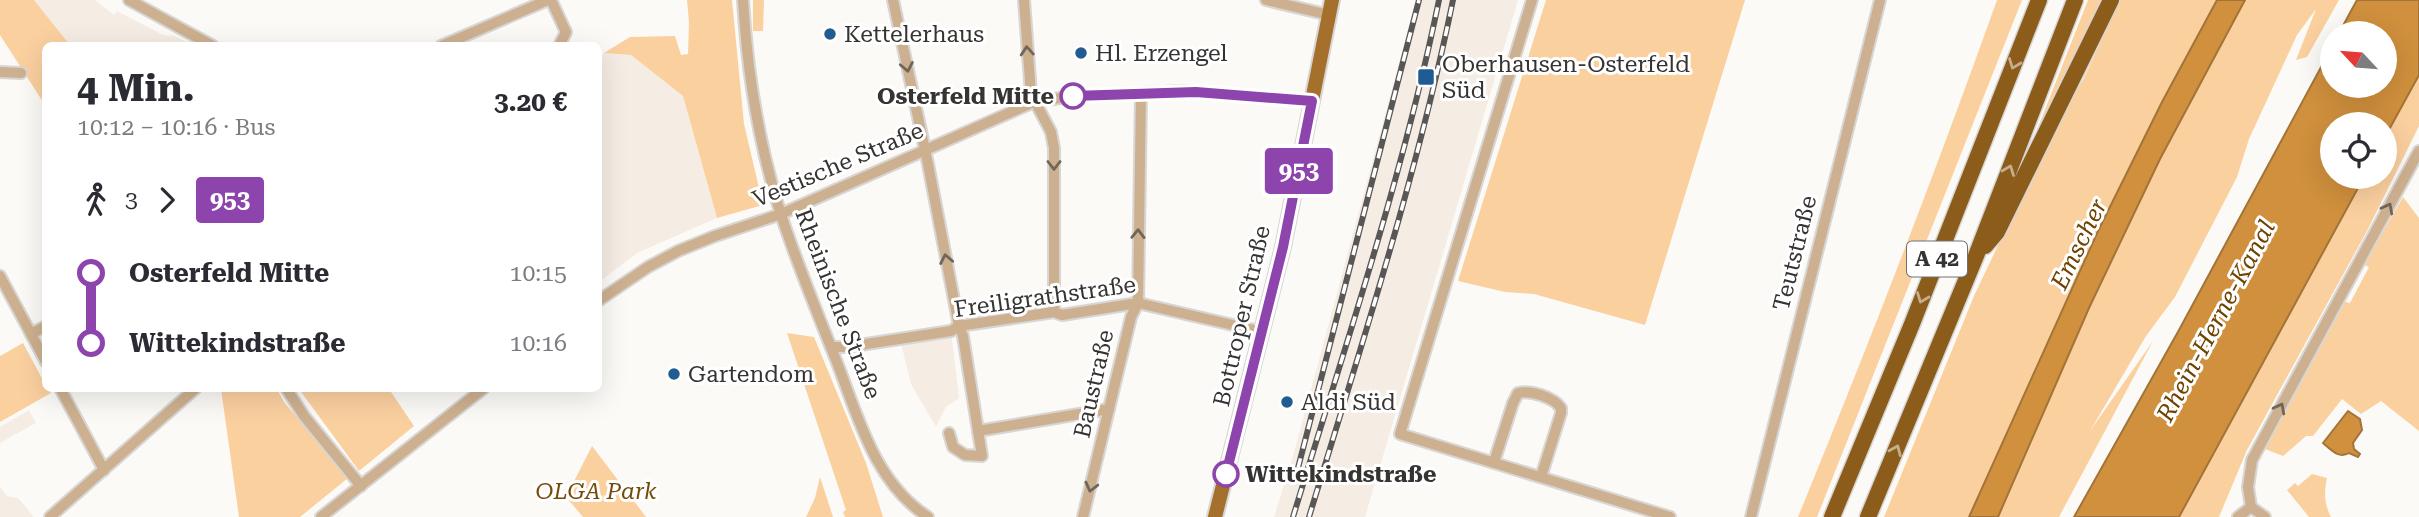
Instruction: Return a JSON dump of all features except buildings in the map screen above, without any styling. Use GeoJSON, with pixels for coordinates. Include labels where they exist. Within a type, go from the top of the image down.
{"type":"FeatureCollection","features":[{"type":"Feature","properties":{"kind":"highway","name":"A 42"},"geometry":{"type":"LineString","coordinates":[[1832,517],[1912,324],[2039,0]]}},
{"type":"Feature","properties":{"kind":"highway","name":"A 42"},"geometry":{"type":"LineString","coordinates":[[1868,517],[1976,256],[2074,0]]}},
{"type":"Feature","properties":{"kind":"highway"},"geometry":{"type":"LineString","coordinates":[[1976,256],[1997,232],[2111,0]]}},
{"type":"Feature","properties":{"kind":"main road","name":"Bottroper Straße"},"geometry":{"type":"LineString","coordinates":[[1215,517],[1263,332],[1332,0]]}},
{"type":"Feature","properties":{"kind":"street"},"geometry":{"type":"LineString","coordinates":[[129,0],[206,42]]}},
{"type":"Feature","properties":{"kind":"street"},"geometry":{"type":"LineString","coordinates":[[450,42],[549,0],[566,32],[561,42]]}},
{"type":"Feature","properties":{"kind":"street","name":"Rheinische Straße"},"geometry":{"type":"LineString","coordinates":[[743,0],[747,54],[757,117],[781,214],[867,440],[887,478],[906,501],[929,517]]}},
{"type":"Feature","properties":{"kind":"street"},"geometry":{"type":"LineString","coordinates":[[893,0],[963,336],[982,456],[965,454],[953,447],[949,433]]}},
{"type":"Feature","properties":{"kind":"street"},"geometry":{"type":"LineString","coordinates":[[1024,0],[1031,94],[1051,132],[1054,148],[1055,312]]}},
{"type":"Feature","properties":{"kind":"street"},"geometry":{"type":"LineString","coordinates":[[1266,0],[1329,15]]}},
{"type":"Feature","properties":{"kind":"street"},"geometry":{"type":"LineString","coordinates":[[1532,0],[1400,433],[1670,517]]}},
{"type":"Feature","properties":{"kind":"street","name":"Teutstraße"},"geometry":{"type":"LineString","coordinates":[[1751,517],[1880,0]]}},
{"type":"Feature","properties":{"kind":"street"},"geometry":{"type":"LineString","coordinates":[[0,72],[21,73]]}},
{"type":"Feature","properties":{"kind":"street","name":"Vestische Straße"},"geometry":{"type":"LineString","coordinates":[[602,298],[678,251],[781,214],[1034,102],[1073,96],[1196,92],[1312,101]]}},
{"type":"Feature","properties":{"kind":"street","name":"Baustraße"},"geometry":{"type":"LineString","coordinates":[[1083,517],[1131,317],[1138,303],[1141,93]]}},
{"type":"Feature","properties":{"kind":"street"},"geometry":{"type":"LineString","coordinates":[[2265,517],[2251,507],[2249,469],[2419,151]]}},
{"type":"Feature","properties":{"kind":"street"},"geometry":{"type":"LineString","coordinates":[[0,276],[42,355]]}},
{"type":"Feature","properties":{"kind":"street","name":"Freiligrathstraße"},"geometry":{"type":"LineString","coordinates":[[831,347],[847,347],[951,331],[959,326],[1055,312],[1062,315],[1138,303],[1263,332]]}},
{"type":"Feature","properties":{"kind":"street"},"geometry":{"type":"LineString","coordinates":[[31,334],[42,328]]}},
{"type":"Feature","properties":{"kind":"street"},"geometry":{"type":"LineString","coordinates":[[1494,462],[1513,403],[1518,393],[1526,391],[1554,400],[1561,408],[1541,477]]}},
{"type":"Feature","properties":{"kind":"street"},"geometry":{"type":"LineString","coordinates":[[62,392],[104,470]]}},
{"type":"Feature","properties":{"kind":"street"},"geometry":{"type":"LineString","coordinates":[[50,517],[192,392]]}},
{"type":"Feature","properties":{"kind":"street"},"geometry":{"type":"LineString","coordinates":[[288,392],[303,416],[361,486]]}},
{"type":"Feature","properties":{"kind":"street"},"geometry":{"type":"LineString","coordinates":[[324,516],[479,392]]}},
{"type":"Feature","properties":{"kind":"street"},"geometry":{"type":"LineString","coordinates":[[978,431],[1109,409]]}},
{"type":"Feature","properties":{"kind":"street"},"geometry":{"type":"LineString","coordinates":[[2238,517],[2251,507]]}},
{"type":"Feature","properties":{"kind":"shaded area"},"geometry":{"type":"Polygon","coordinates":[[[34,0],[95,0],[114,15],[117,11],[163,35],[187,42],[68,42],[34,0]]]}},
{"type":"Feature","properties":{"kind":"shaded area"},"geometry":{"type":"Polygon","coordinates":[[[1416,0],[1518,0],[1365,517],[1274,517],[1293,456],[1416,0]]]}},
{"type":"Feature","properties":{"kind":"shaded area"},"geometry":{"type":"Polygon","coordinates":[[[602,55],[631,55],[683,96],[717,218],[637,253],[602,280],[602,55]]]}},
{"type":"Feature","properties":{"kind":"shaded area"},"geometry":{"type":"Polygon","coordinates":[[[951,331],[959,398],[946,407],[936,427],[911,384],[900,339],[951,331]]]}},
{"type":"Feature","properties":{"kind":"shaded area"},"geometry":{"type":"Polygon","coordinates":[[[29,410],[36,423],[0,443],[0,427],[29,410]]]}},
{"type":"Feature","properties":{"kind":"shaded area"},"geometry":{"type":"Polygon","coordinates":[[[0,487],[7,496],[18,498],[34,517],[0,517],[0,487]]]}},
{"type":"Feature","properties":{"kind":"green space"},"geometry":{"type":"Polygon","coordinates":[[[0,0],[34,0],[68,42],[42,42],[42,100],[0,35],[0,0]]]}},
{"type":"Feature","properties":{"kind":"green space"},"geometry":{"type":"Polygon","coordinates":[[[687,0],[732,0],[744,124],[763,205],[717,218],[683,96],[631,55],[604,53],[630,37],[675,36],[681,55],[688,54],[687,0]]]}},
{"type":"Feature","properties":{"kind":"green space"},"geometry":{"type":"Polygon","coordinates":[[[753,0],[764,0],[763,31],[753,31],[753,0]]]}},
{"type":"Feature","properties":{"kind":"green space"},"geometry":{"type":"Polygon","coordinates":[[[1546,0],[1745,0],[1645,325],[1534,294],[1505,292],[1458,281],[1546,0]]]}},
{"type":"Feature","properties":{"kind":"green space"},"geometry":{"type":"Polygon","coordinates":[[[1997,0],[2022,0],[1817,517],[1798,517],[1900,260],[1997,0]]]}},
{"type":"Feature","properties":{"kind":"green space"},"geometry":{"type":"Polygon","coordinates":[[[2088,0],[2101,0],[2039,131],[2037,130],[2088,0]]]}},
{"type":"Feature","properties":{"kind":"green space"},"geometry":{"type":"Polygon","coordinates":[[[2120,0],[2217,0],[2162,102],[2098,231],[1969,517],[1884,517],[1974,296],[2061,112],[2083,80],[2120,0]]]}},
{"type":"Feature","properties":{"kind":"green space"},"geometry":{"type":"Polygon","coordinates":[[[2245,0],[2339,0],[2327,21],[2320,21],[2320,34],[2307,57],[2296,60],[2316,9],[2297,35],[2249,139],[2237,177],[2175,297],[2146,336],[2090,431],[2153,341],[2059,517],[1998,517],[2089,308],[2160,159],[2245,0]]]}},
{"type":"Feature","properties":{"kind":"green space"},"geometry":{"type":"Polygon","coordinates":[[[2419,75],[2419,126],[2397,170],[2397,115],[2419,75]]]}},
{"type":"Feature","properties":{"kind":"green space"},"geometry":{"type":"Polygon","coordinates":[[[2357,189],[2388,189],[2247,450],[2219,517],[2179,517],[2357,189]]]}},
{"type":"Feature","properties":{"kind":"green space"},"geometry":{"type":"Polygon","coordinates":[[[2403,197],[2419,218],[2419,431],[2381,401],[2361,414],[2342,399],[2313,436],[2306,436],[2283,456],[2265,449],[2345,302],[2350,303],[2369,267],[2364,265],[2403,197]]]}},
{"type":"Feature","properties":{"kind":"green space"},"geometry":{"type":"Polygon","coordinates":[[[787,333],[814,337],[866,463],[883,517],[845,517],[843,512],[846,510],[787,333]]]}},
{"type":"Feature","properties":{"kind":"green space"},"geometry":{"type":"Polygon","coordinates":[[[23,343],[42,378],[42,392],[51,393],[0,422],[0,356],[23,343]]]}},
{"type":"Feature","properties":{"kind":"green space"},"geometry":{"type":"Polygon","coordinates":[[[221,392],[279,392],[348,478],[300,517],[239,517],[221,392]]]}},
{"type":"Feature","properties":{"kind":"green space"},"geometry":{"type":"Polygon","coordinates":[[[301,392],[391,392],[414,426],[359,471],[301,392]]]}},
{"type":"Feature","properties":{"kind":"green space","name":"OLGA Park"},"geometry":{"type":"Polygon","coordinates":[[[592,446],[646,517],[583,517],[566,497],[592,446]]]}},
{"type":"Feature","properties":{"kind":"green space"},"geometry":{"type":"Polygon","coordinates":[[[2312,474],[2327,478],[2325,498],[2331,517],[2309,517],[2287,490],[2295,483],[2298,486],[2312,474]]]}},
{"type":"Feature","properties":{"kind":"green space"},"geometry":{"type":"Polygon","coordinates":[[[820,477],[833,517],[806,517],[815,498],[820,477]]]}},
{"type":"Feature","properties":{"kind":"water"},"geometry":{"type":"Polygon","coordinates":[[[2217,0],[2245,0],[2160,159],[2089,308],[1998,517],[1969,517],[2098,231],[2162,102],[2217,0]]]}},
{"type":"Feature","properties":{"kind":"water","name":"Rhein-Herne-Kanal"},"geometry":{"type":"Polygon","coordinates":[[[2357,0],[2419,0],[2419,75],[2397,115],[2397,112],[2320,112],[2320,189],[2357,189],[2179,517],[2074,517],[2320,69],[2320,98],[2398,98],[2398,21],[2346,21],[2357,0]]]}},
{"type":"Feature","properties":{"kind":"water"},"geometry":{"type":"Polygon","coordinates":[[[2348,411],[2360,419],[2362,430],[2353,443],[2354,449],[2360,454],[2358,457],[2349,453],[2338,454],[2323,443],[2348,411]]]}},
{"type":"Feature","properties":{"kind":"railway"},"geometry":{"type":"LineString","coordinates":[[1298,468],[1419,0]]}},
{"type":"Feature","properties":{"kind":"railway"},"geometry":{"type":"LineString","coordinates":[[1293,517],[1391,196],[1425,66],[1439,0]]}},
{"type":"Feature","properties":{"kind":"railway"},"geometry":{"type":"LineString","coordinates":[[1309,517],[1405,196],[1439,66],[1453,0]]}},
{"type":"Feature","properties":{"kind":"bus line","name":"953"},"geometry":{"type":"LineString","coordinates":[[1073,96],[1184,91],[1312,101],[1283,247],[1226,474]]}},
{"type":"Feature","properties":{"kind":"place","name":"Kettelerhaus"},"geometry":{"type":"Point","coordinates":[830,34]}},
{"type":"Feature","properties":{"kind":"place","name":"Hl. Erzengel"},"geometry":{"type":"Point","coordinates":[1081,53]}},
{"type":"Feature","properties":{"kind":"place","name":"Oberhausen-Osterfeld Süd"},"geometry":{"type":"Point","coordinates":[1426,77]}},
{"type":"Feature","properties":{"kind":"place","name":"Osterfeld Mitte"},"geometry":{"type":"Point","coordinates":[1073,96]}},
{"type":"Feature","properties":{"kind":"place","name":"Gartendom"},"geometry":{"type":"Point","coordinates":[674,374]}},
{"type":"Feature","properties":{"kind":"place","name":"Aldi Süd"},"geometry":{"type":"Point","coordinates":[1287,402]}},
{"type":"Feature","properties":{"kind":"place","name":"Wittekindstraße"},"geometry":{"type":"Point","coordinates":[1226,474]}},
{"type":"Feature","properties":{"kind":"water label","name":"Emscher"},"geometry":{"type":"Point","coordinates":[2079,244]}}]}
